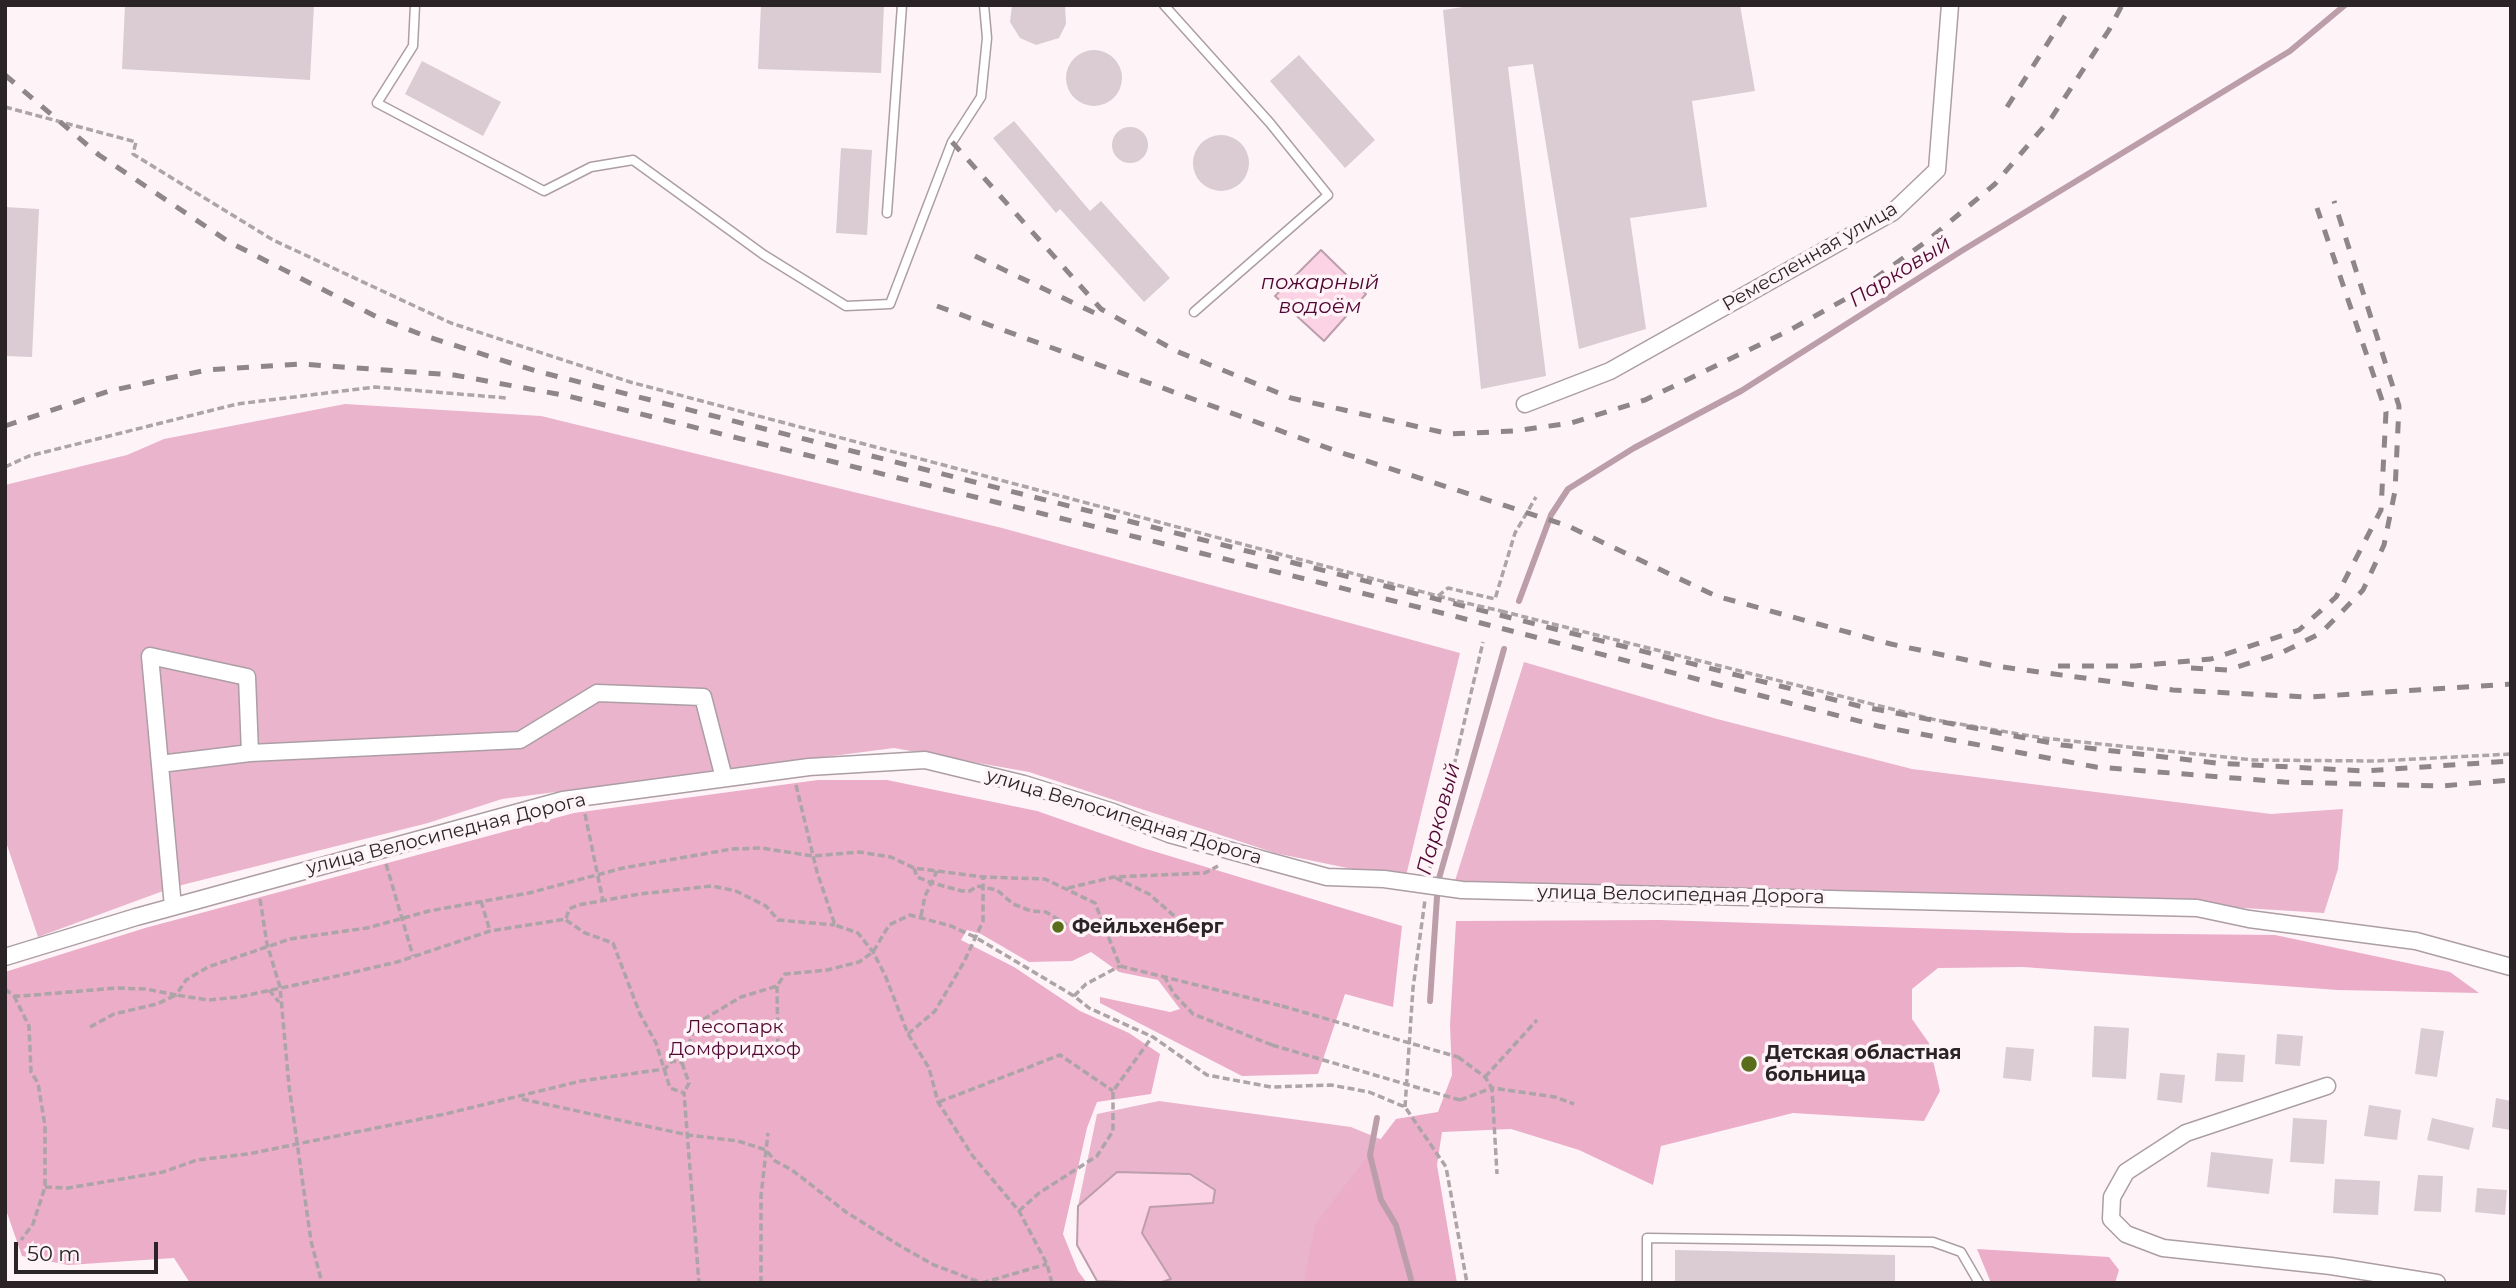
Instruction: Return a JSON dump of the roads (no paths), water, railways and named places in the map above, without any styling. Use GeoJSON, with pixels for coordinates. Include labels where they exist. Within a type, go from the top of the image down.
{"type":"FeatureCollection","features":[{"type":"Feature","properties":{"kind":"street","name":"Ремесленная улица"},"geometry":{"type":"LineString","coordinates":[[1525,404],[1610,371],[1893,212],[1937,170],[1950,5]]}},
{"type":"Feature","properties":{"kind":"street"},"geometry":{"type":"LineString","coordinates":[[173,907],[150,656],[247,677],[250,753]]}},
{"type":"Feature","properties":{"kind":"street"},"geometry":{"type":"LineString","coordinates":[[160,764],[250,753],[520,740],[597,693],[703,698],[724,778]]}},
{"type":"Feature","properties":{"kind":"street","name":"улица Велосипедная Дорога"},"geometry":{"type":"LineString","coordinates":[[5,957],[381,849],[584,798],[791,769],[925,760],[1024,784],[1113,812],[1169,834],[1327,877],[1384,878],[1462,890],[2197,908],[2249,919],[2416,941],[2511,967]]}},
{"type":"Feature","properties":{"kind":"street"},"geometry":{"type":"LineString","coordinates":[[2327,1086],[2186,1133],[2126,1172],[2112,1197],[2111,1219],[2126,1234],[2163,1248],[2331,1266],[2437,1283]]}},
{"type":"Feature","properties":{"kind":"lane"},"geometry":{"type":"LineString","coordinates":[[415,5],[413,46],[377,103],[544,191],[591,167],[633,160],[764,256],[846,306],[890,304],[952,142],[981,97],[986,37],[984,5]]}},
{"type":"Feature","properties":{"kind":"lane"},"geometry":{"type":"LineString","coordinates":[[887,213],[902,5]]}},
{"type":"Feature","properties":{"kind":"lane"},"geometry":{"type":"LineString","coordinates":[[1164,5],[1270,123],[1328,195],[1194,312]]}},
{"type":"Feature","properties":{"kind":"lane"},"geometry":{"type":"LineString","coordinates":[[1647,1283],[1647,1238],[1933,1242],[1961,1252],[1979,1283]]}},
{"type":"Feature","properties":{"kind":"water","name":"пожарный водоём"},"geometry":{"type":"Polygon","coordinates":[[[1321,250],[1366,294],[1324,341],[1275,296],[1321,250]]]}},
{"type":"Feature","properties":{"kind":"water"},"geometry":{"type":"Polygon","coordinates":[[[1117,1172],[1190,1174],[1215,1190],[1213,1203],[1150,1207],[1142,1233],[1171,1279],[1159,1283],[1097,1281],[1077,1245],[1078,1206],[1117,1172]]]}},
{"type":"Feature","properties":{"kind":"waterway","name":"Парковый"},"geometry":{"type":"LineString","coordinates":[[1519,601],[1551,515],[1568,489],[1634,448],[1741,391],[1963,250],[2290,51],[2345,5]]}},
{"type":"Feature","properties":{"kind":"waterway","name":"Парковый"},"geometry":{"type":"LineString","coordinates":[[1430,1001],[1438,882],[1504,649]]}},
{"type":"Feature","properties":{"kind":"waterway","name":"Парковый"},"geometry":{"type":"LineString","coordinates":[[1377,1118],[1370,1155],[1381,1200],[1396,1225],[1412,1283]]}},
{"type":"Feature","properties":{"kind":"railway"},"geometry":{"type":"LineString","coordinates":[[2007,107],[2072,5]]}},
{"type":"Feature","properties":{"kind":"railway"},"geometry":{"type":"LineString","coordinates":[[952,142],[1101,309],[1176,351],[1291,398],[1450,434],[1514,431],[1571,423],[1645,400],[1790,330],[1849,297],[1927,241],[1995,184],[2052,117],[2109,30],[2122,5]]}},
{"type":"Feature","properties":{"kind":"railway"},"geometry":{"type":"LineString","coordinates":[[5,75],[99,155],[229,242],[377,317],[425,336],[536,371],[1859,706],[2062,745],[2216,763],[2364,771],[2511,761]]}},
{"type":"Feature","properties":{"kind":"railway"},"geometry":{"type":"LineString","coordinates":[[2191,668],[2228,670],[2281,653],[2321,633],[2363,590],[2384,545],[2395,491],[2399,406],[2334,201]]}},
{"type":"Feature","properties":{"kind":"railway"},"geometry":{"type":"LineString","coordinates":[[2058,666],[2135,666],[2211,659],[2299,630],[2336,597],[2381,510],[2386,412],[2317,208]]}},
{"type":"Feature","properties":{"kind":"railway"},"geometry":{"type":"LineString","coordinates":[[975,256],[1103,317]]}},
{"type":"Feature","properties":{"kind":"railway"},"geometry":{"type":"LineString","coordinates":[[937,306],[1336,451],[1568,526],[1716,596],[1891,644],[1995,666],[2173,690],[2308,697],[2511,684]]}},
{"type":"Feature","properties":{"kind":"railway"},"geometry":{"type":"LineString","coordinates":[[5,426],[109,391],[207,370],[301,364],[454,375],[568,396],[1450,615],[1878,726],[2096,767],[2284,782],[2441,786],[2511,780]]}},
{"type":"Feature","properties":{"kind":"place","name":"Фейльхенберг"},"geometry":{"type":"Point","coordinates":[1058,927]}},
{"type":"Feature","properties":{"kind":"place","name":"Детская областная больница"},"geometry":{"type":"Point","coordinates":[1749,1064]}},
{"type":"Feature","properties":{"kind":"park label","name":"Лесопарк Домфридхоф"},"geometry":{"type":"Point","coordinates":[735,1038]}}]}
